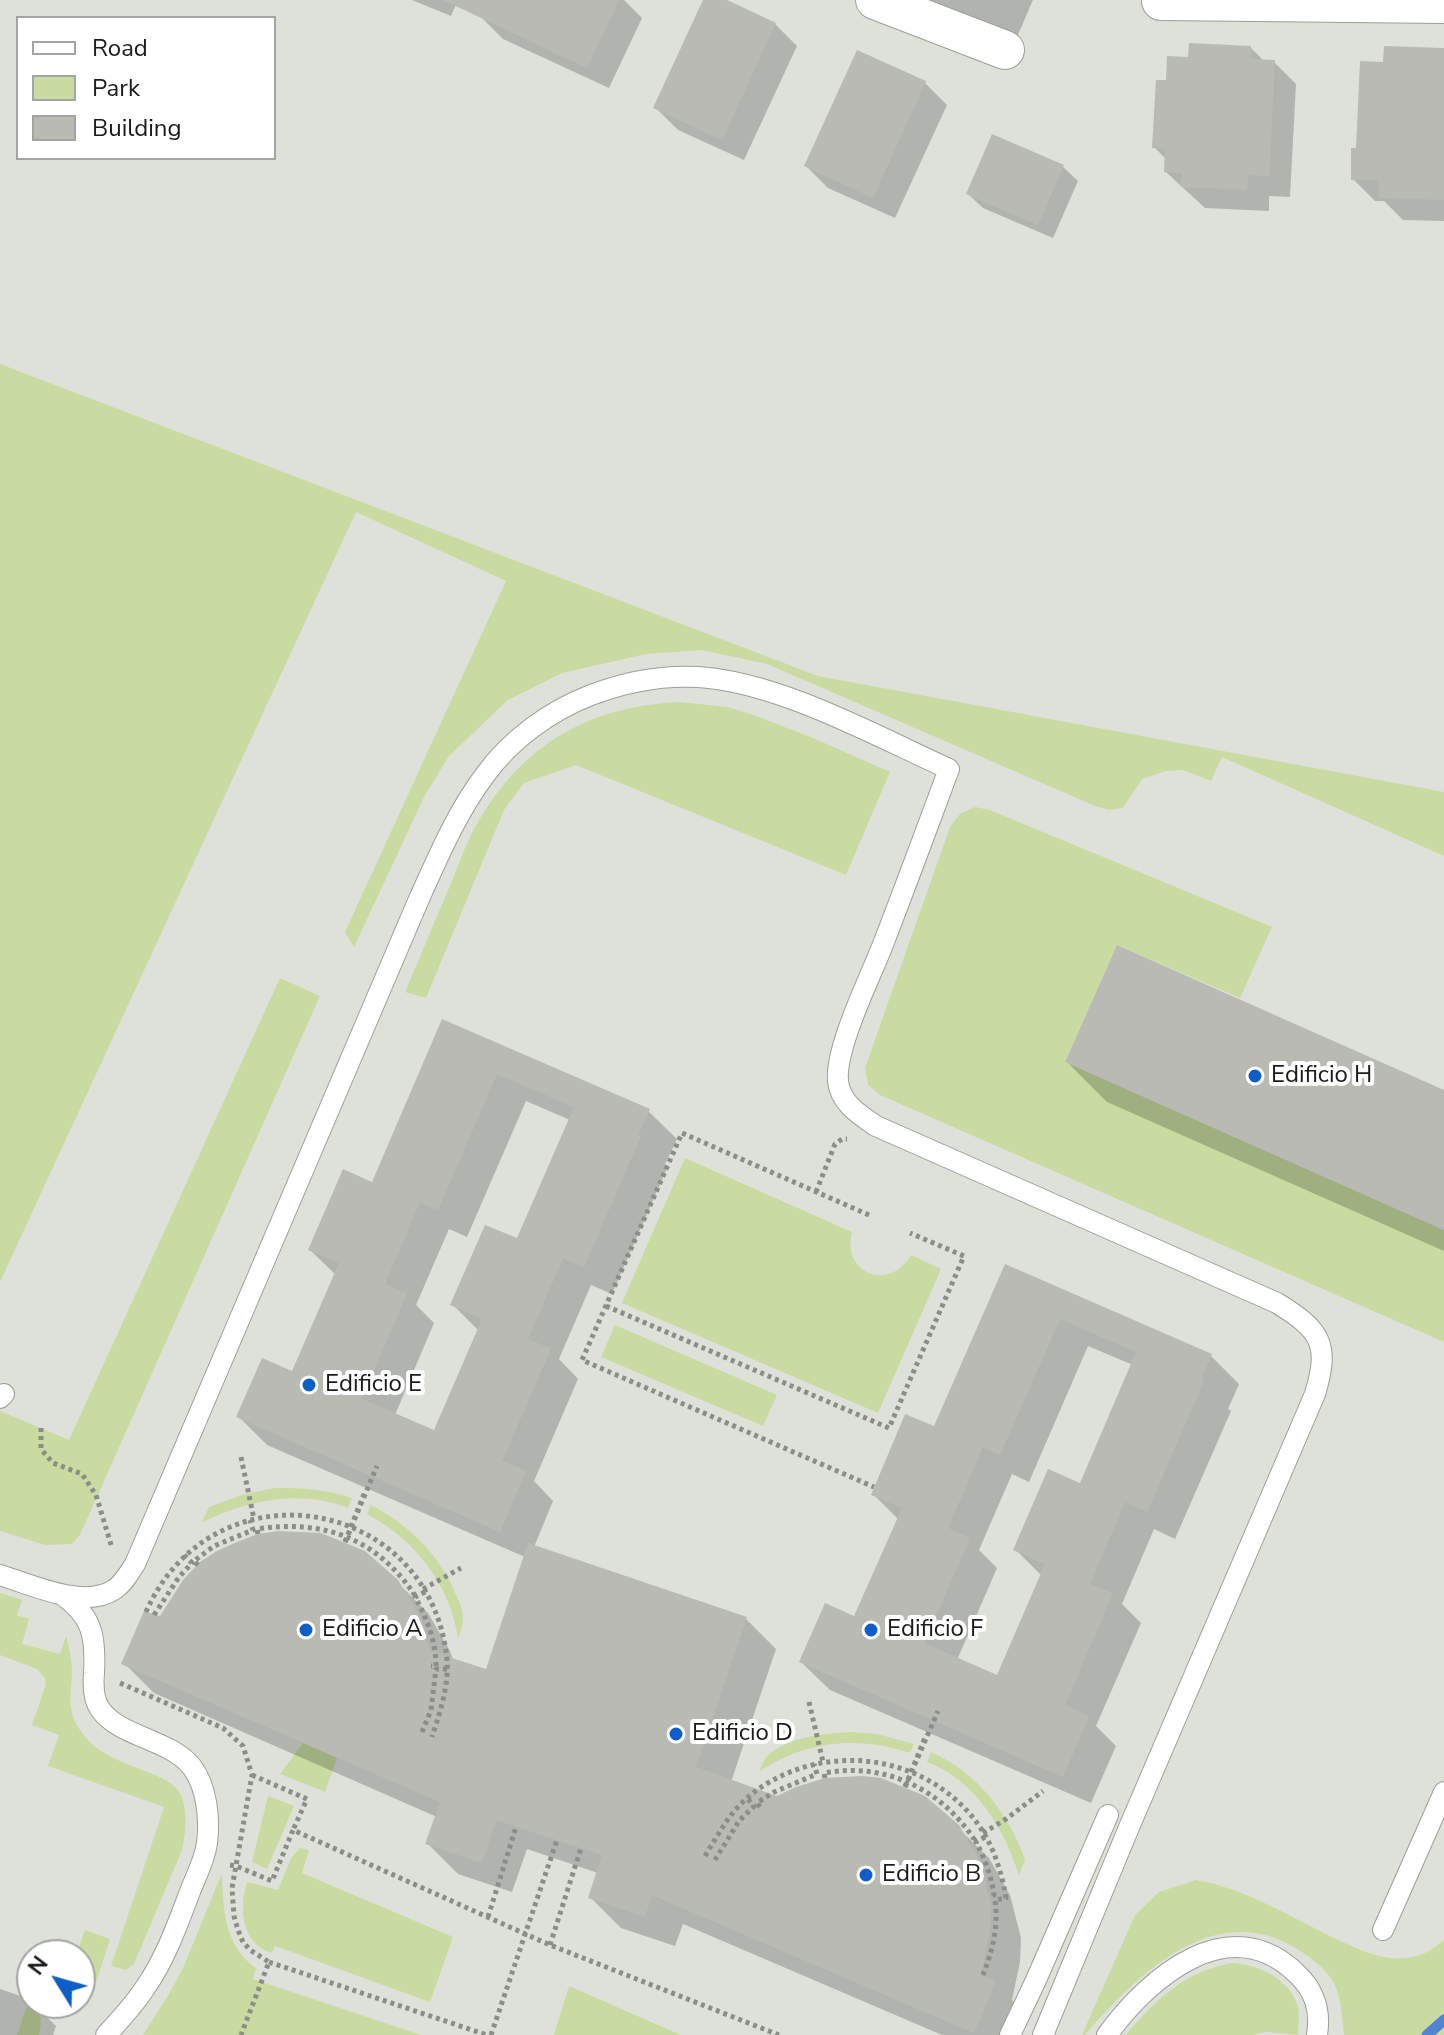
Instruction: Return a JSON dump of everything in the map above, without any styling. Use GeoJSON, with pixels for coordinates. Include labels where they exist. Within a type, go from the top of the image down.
{"type":"FeatureCollection","features":[{"type":"Feature","properties":{"kind":"street"},"geometry":{"type":"LineString","coordinates":[[875,0],[1005,50]]}},
{"type":"Feature","properties":{"kind":"street"},"geometry":{"type":"LineString","coordinates":[[1161,1],[1444,4]]}},
{"type":"Feature","properties":{"kind":"lane"},"geometry":{"type":"LineString","coordinates":[[0,1575],[61,1594],[94,1598],[118,1588],[135,1564],[435,863],[461,813],[495,762],[528,732],[571,703],[621,685],[655,678],[701,677],[742,684],[807,705],[949,769],[840,1059],[838,1082],[841,1092],[856,1112],[876,1126],[1277,1303],[1300,1318],[1317,1337],[1323,1353],[1315,1394],[1043,2035]]}},
{"type":"Feature","properties":{"kind":"lane"},"geometry":{"type":"LineString","coordinates":[[61,1594],[80,1609],[92,1630],[95,1696],[101,1710],[122,1726],[165,1747],[190,1764],[203,1788],[208,1823],[207,1846],[157,1970],[135,2003],[106,2035]]}},
{"type":"Feature","properties":{"kind":"lane"},"geometry":{"type":"LineString","coordinates":[[1383,1930],[1444,1792]]}},
{"type":"Feature","properties":{"kind":"lane"},"geometry":{"type":"LineString","coordinates":[[1010,2035],[1105,1814],[1130,1825]]}},
{"type":"Feature","properties":{"kind":"lane"},"geometry":{"type":"LineString","coordinates":[[1107,2035],[1153,1984],[1169,1971],[1209,1951],[1248,1946],[1271,1954],[1307,1985],[1319,2011],[1317,2035]]}},
{"type":"Feature","properties":{"kind":"path"},"geometry":{"type":"LineString","coordinates":[[869,1215],[682,1133],[582,1360],[874,1487]]}},
{"type":"Feature","properties":{"kind":"path"},"geometry":{"type":"LineString","coordinates":[[816,1192],[835,1144],[848,1139]]}},
{"type":"Feature","properties":{"kind":"path"},"geometry":{"type":"LineString","coordinates":[[606,1306],[889,1428],[964,1256],[910,1233]]}},
{"type":"Feature","properties":{"kind":"path"},"geometry":{"type":"LineString","coordinates":[[41,1428],[41,1449],[53,1463],[82,1474],[96,1495],[113,1551],[126,1578]]}},
{"type":"Feature","properties":{"kind":"path"},"geometry":{"type":"LineString","coordinates":[[198,1565],[194,1561],[214,1546],[253,1530],[241,1457]]}},
{"type":"Feature","properties":{"kind":"path"},"geometry":{"type":"LineString","coordinates":[[345,1541],[377,1466]]}},
{"type":"Feature","properties":{"kind":"path"},"geometry":{"type":"LineString","coordinates":[[345,1541],[364,1494]]}},
{"type":"Feature","properties":{"kind":"path"},"geometry":{"type":"LineString","coordinates":[[146,1612],[170,1570],[184,1555],[209,1537],[252,1519],[303,1515],[325,1518],[351,1527],[373,1538],[410,1570],[436,1612],[447,1669],[443,1700],[432,1737]]}},
{"type":"Feature","properties":{"kind":"path"},"geometry":{"type":"LineString","coordinates":[[258,1534],[257,1529],[278,1526],[323,1528],[345,1541],[367,1546],[402,1577],[414,1594],[409,1597]]}},
{"type":"Feature","properties":{"kind":"path"},"geometry":{"type":"LineString","coordinates":[[154,1615],[192,1563],[184,1555]]}},
{"type":"Feature","properties":{"kind":"path"},"geometry":{"type":"LineString","coordinates":[[431,1666],[436,1666],[437,1661],[433,1640],[426,1616],[415,1597],[461,1568]]}},
{"type":"Feature","properties":{"kind":"path"},"geometry":{"type":"LineString","coordinates":[[422,1732],[431,1710],[436,1669],[447,1669]]}},
{"type":"Feature","properties":{"kind":"path"},"geometry":{"type":"LineString","coordinates":[[94,1672],[223,1728],[243,1746],[252,1775],[232,1888],[234,1916],[243,1942],[269,1962],[489,2035],[557,1840]]}},
{"type":"Feature","properties":{"kind":"path"},"geometry":{"type":"LineString","coordinates":[[809,1702],[823,1762]]}},
{"type":"Feature","properties":{"kind":"path"},"geometry":{"type":"LineString","coordinates":[[905,1785],[938,1711]]}},
{"type":"Feature","properties":{"kind":"path"},"geometry":{"type":"LineString","coordinates":[[905,1785],[926,1735]]}},
{"type":"Feature","properties":{"kind":"path"},"geometry":{"type":"LineString","coordinates":[[705,1856],[730,1814],[769,1782],[814,1764],[837,1760],[885,1763],[911,1772],[933,1782],[971,1815],[996,1857],[1006,1898],[995,1900],[995,1931],[983,1975]]}},
{"type":"Feature","properties":{"kind":"path"},"geometry":{"type":"LineString","coordinates":[[760,1807],[757,1803],[774,1792],[817,1774],[814,1764]]}},
{"type":"Feature","properties":{"kind":"path"},"geometry":{"type":"LineString","coordinates":[[825,1778],[824,1773],[838,1770],[882,1773],[905,1785],[928,1791],[963,1822],[974,1839],[969,1841]]}},
{"type":"Feature","properties":{"kind":"path"},"geometry":{"type":"LineString","coordinates":[[236,1866],[272,1881],[307,1799],[252,1775]]}},
{"type":"Feature","properties":{"kind":"path"},"geometry":{"type":"LineString","coordinates":[[989,1896],[994,1895],[993,1885],[976,1842],[1043,1791]]}},
{"type":"Feature","properties":{"kind":"path"},"geometry":{"type":"LineString","coordinates":[[715,1860],[739,1821],[754,1806],[747,1798]]}},
{"type":"Feature","properties":{"kind":"path"},"geometry":{"type":"LineString","coordinates":[[488,1917],[516,1827]]}},
{"type":"Feature","properties":{"kind":"path"},"geometry":{"type":"LineString","coordinates":[[293,1830],[550,1945],[779,2035]]}},
{"type":"Feature","properties":{"kind":"path"},"geometry":{"type":"LineString","coordinates":[[550,1945],[581,1848]]}},
{"type":"Feature","properties":{"kind":"path"},"geometry":{"type":"LineString","coordinates":[[241,2035],[269,1962]]}},
{"type":"Feature","properties":{"kind":"green space"},"geometry":{"type":"Polygon","coordinates":[[[0,364],[818,676],[1444,792],[1444,856],[1222,757],[1211,781],[1183,770],[1166,771],[1142,779],[1123,808],[1109,810],[767,664],[701,650],[646,654],[562,673],[508,700],[449,756],[424,797],[354,947],[345,932],[506,581],[356,512],[0,1282],[0,364]]]}},
{"type":"Feature","properties":{"kind":"green space"},"geometry":{"type":"Polygon","coordinates":[[[680,702],[728,707],[756,716],[890,772],[846,875],[576,765],[524,783],[504,810],[426,998],[405,992],[472,833],[510,777],[557,737],[584,723],[646,705],[680,702]]]}},
{"type":"Feature","properties":{"kind":"green space"},"geometry":{"type":"Polygon","coordinates":[[[975,807],[990,810],[1272,927],[1240,998],[1117,945],[1065,1062],[1444,1230],[1444,1342],[880,1095],[868,1085],[865,1068],[950,827],[960,814],[975,807]]]}},
{"type":"Feature","properties":{"kind":"green space"},"geometry":{"type":"Polygon","coordinates":[[[280,978],[320,996],[80,1535],[72,1544],[45,1545],[0,1531],[0,1411],[69,1440],[280,978]]]}},
{"type":"Feature","properties":{"kind":"green space"},"geometry":{"type":"Polygon","coordinates":[[[685,1158],[852,1232],[850,1246],[853,1258],[869,1273],[891,1273],[902,1267],[911,1255],[941,1269],[878,1413],[622,1303],[685,1158]]]}},
{"type":"Feature","properties":{"kind":"green space"},"geometry":{"type":"Polygon","coordinates":[[[615,1325],[777,1395],[763,1426],[601,1357],[615,1325]]]}},
{"type":"Feature","properties":{"kind":"green space"},"geometry":{"type":"Polygon","coordinates":[[[275,1488],[314,1490],[352,1498],[348,1508],[311,1499],[273,1500],[237,1508],[201,1523],[209,1507],[245,1494],[275,1488]]]}},
{"type":"Feature","properties":{"kind":"green space"},"geometry":{"type":"Polygon","coordinates":[[[371,1505],[422,1542],[441,1567],[463,1613],[458,1638],[447,1599],[427,1565],[400,1536],[367,1514],[371,1505]]]}},
{"type":"Feature","properties":{"kind":"green space"},"geometry":{"type":"Polygon","coordinates":[[[0,1593],[22,1600],[17,1615],[29,1619],[22,1644],[60,1654],[66,1636],[72,1668],[71,1707],[78,1727],[92,1744],[110,1756],[171,1784],[181,1795],[185,1810],[182,1850],[134,1964],[126,1970],[111,1966],[164,1807],[48,1766],[59,1735],[32,1725],[46,1684],[45,1678],[37,1669],[0,1655],[0,1593]]]}},
{"type":"Feature","properties":{"kind":"green space"},"geometry":{"type":"Polygon","coordinates":[[[849,1732],[877,1734],[914,1744],[910,1753],[871,1744],[832,1744],[794,1753],[759,1772],[768,1755],[786,1744],[817,1735],[849,1732]]]}},
{"type":"Feature","properties":{"kind":"green space"},"geometry":{"type":"Polygon","coordinates":[[[303,1743],[337,1758],[325,1792],[280,1774],[303,1743]]]}},
{"type":"Feature","properties":{"kind":"green space"},"geometry":{"type":"Polygon","coordinates":[[[931,1752],[963,1771],[1000,1810],[1025,1859],[1019,1875],[996,1823],[960,1781],[927,1762],[931,1752]]]}},
{"type":"Feature","properties":{"kind":"green space"},"geometry":{"type":"Polygon","coordinates":[[[268,1796],[294,1806],[267,1869],[252,1862],[268,1796]]]}},
{"type":"Feature","properties":{"kind":"green space"},"geometry":{"type":"Polygon","coordinates":[[[300,1848],[309,1850],[302,1873],[453,1937],[430,2002],[275,1946],[272,1953],[254,1942],[243,1914],[247,1882],[278,1890],[291,1858],[300,1848]]]}},
{"type":"Feature","properties":{"kind":"green space"},"geometry":{"type":"Polygon","coordinates":[[[222,1873],[227,1925],[237,1949],[256,1968],[253,1979],[421,2035],[143,2035],[183,1968],[222,1873]]]}},
{"type":"Feature","properties":{"kind":"green space"},"geometry":{"type":"Polygon","coordinates":[[[1196,1880],[1247,1895],[1375,1955],[1411,1957],[1426,1952],[1444,1940],[1444,2035],[1344,2035],[1338,1994],[1329,1975],[1321,1967],[1297,1949],[1266,1935],[1236,1932],[1207,1938],[1179,1950],[1128,1989],[1082,2035],[1135,1915],[1159,1892],[1196,1880]]]}},
{"type":"Feature","properties":{"kind":"green space"},"geometry":{"type":"Polygon","coordinates":[[[85,1930],[110,1939],[97,1979],[96,1939],[82,1939],[85,1930]]]}},
{"type":"Feature","properties":{"kind":"green space"},"geometry":{"type":"Polygon","coordinates":[[[1231,1963],[1252,1966],[1281,1981],[1298,2008],[1298,2035],[1266,2032],[1252,2035],[1126,2035],[1148,2010],[1185,1980],[1231,1963]]]}},
{"type":"Feature","properties":{"kind":"green space"},"geometry":{"type":"Polygon","coordinates":[[[569,1986],[681,2035],[554,2035],[569,1986]]]}},
{"type":"Feature","properties":{"kind":"green space"},"geometry":{"type":"Polygon","coordinates":[[[22,2019],[40,2019],[39,2035],[17,2035],[22,2019]]]}},
{"type":"Feature","properties":{"kind":"building"},"geometry":{"type":"Polygon","coordinates":[[[443,0],[619,0],[587,68],[443,0]]]}},
{"type":"Feature","properties":{"kind":"building"},"geometry":{"type":"Polygon","coordinates":[[[703,0],[727,0],[776,23],[722,140],[653,108],[703,0]]]}},
{"type":"Feature","properties":{"kind":"building"},"geometry":{"type":"Polygon","coordinates":[[[1189,43],[1251,46],[1251,59],[1275,60],[1269,176],[1248,175],[1247,190],[1181,187],[1182,173],[1164,172],[1165,149],[1152,148],[1156,80],[1166,80],[1167,56],[1188,57],[1189,43]]]}},
{"type":"Feature","properties":{"kind":"building"},"geometry":{"type":"Polygon","coordinates":[[[1384,46],[1444,48],[1444,200],[1379,198],[1379,180],[1351,180],[1351,148],[1356,148],[1360,61],[1383,62],[1384,46]]]}},
{"type":"Feature","properties":{"kind":"building"},"geometry":{"type":"Polygon","coordinates":[[[857,50],[926,81],[873,198],[804,166],[857,50]]]}},
{"type":"Feature","properties":{"kind":"building"},"geometry":{"type":"Polygon","coordinates":[[[992,134],[1064,165],[1038,225],[966,194],[992,134]]]}},
{"type":"Feature","properties":{"kind":"building","name":"Edificio H"},"geometry":{"type":"Polygon","coordinates":[[[1117,945],[1444,1090],[1444,1230],[1065,1062],[1117,945]]]}},
{"type":"Feature","properties":{"kind":"building"},"geometry":{"type":"Polygon","coordinates":[[[442,1019],[650,1109],[584,1267],[563,1258],[528,1339],[551,1349],[502,1461],[526,1471],[500,1532],[236,1417],[262,1358],[292,1371],[339,1263],[308,1250],[343,1169],[372,1182],[442,1019]],[[497,1074],[438,1210],[420,1202],[385,1284],[407,1293],[362,1399],[434,1430],[482,1319],[450,1305],[485,1225],[517,1238],[574,1107],[497,1074]]]}},
{"type":"Feature","properties":{"kind":"building"},"geometry":{"type":"Polygon","coordinates":[[[1005,1264],[1212,1354],[1201,1380],[1204,1381],[1147,1512],[1125,1502],[1090,1584],[1113,1593],[1065,1705],[1089,1716],[1063,1777],[799,1662],[825,1603],[854,1616],[902,1508],[871,1495],[905,1414],[934,1426],[1005,1264]],[[1060,1319],[1000,1455],[983,1447],[948,1528],[970,1538],[924,1643],[997,1675],[1045,1564],[1013,1550],[1048,1469],[1080,1483],[1136,1352],[1060,1319]]]}},
{"type":"Feature","properties":{"kind":"building"},"geometry":{"type":"Polygon","coordinates":[[[278,1531],[321,1533],[365,1551],[398,1580],[421,1618],[430,1651],[486,1669],[528,1543],[747,1617],[696,1767],[777,1796],[825,1778],[881,1778],[925,1796],[959,1825],[981,1863],[991,1906],[990,1930],[981,1975],[996,1981],[974,2033],[652,1895],[645,1917],[588,1898],[602,1855],[496,1820],[482,1863],[425,1844],[440,1802],[121,1664],[144,1611],[160,1616],[183,1580],[200,1562],[237,1542],[278,1531]]]}},
{"type":"Feature","properties":{"kind":"waterway"},"geometry":{"type":"LineString","coordinates":[[1427,2035],[1444,2020]]}},
{"type":"Feature","properties":{"kind":"place","name":"Edificio H"},"geometry":{"type":"Point","coordinates":[1255,1076]}},
{"type":"Feature","properties":{"kind":"place","name":"Edificio E"},"geometry":{"type":"Point","coordinates":[309,1385]}},
{"type":"Feature","properties":{"kind":"place","name":"Edificio A"},"geometry":{"type":"Point","coordinates":[306,1630]}},
{"type":"Feature","properties":{"kind":"place","name":"Edificio F"},"geometry":{"type":"Point","coordinates":[871,1630]}},
{"type":"Feature","properties":{"kind":"place","name":"Edificio D"},"geometry":{"type":"Point","coordinates":[676,1734]}},
{"type":"Feature","properties":{"kind":"place","name":"Edificio B"},"geometry":{"type":"Point","coordinates":[866,1875]}}]}
